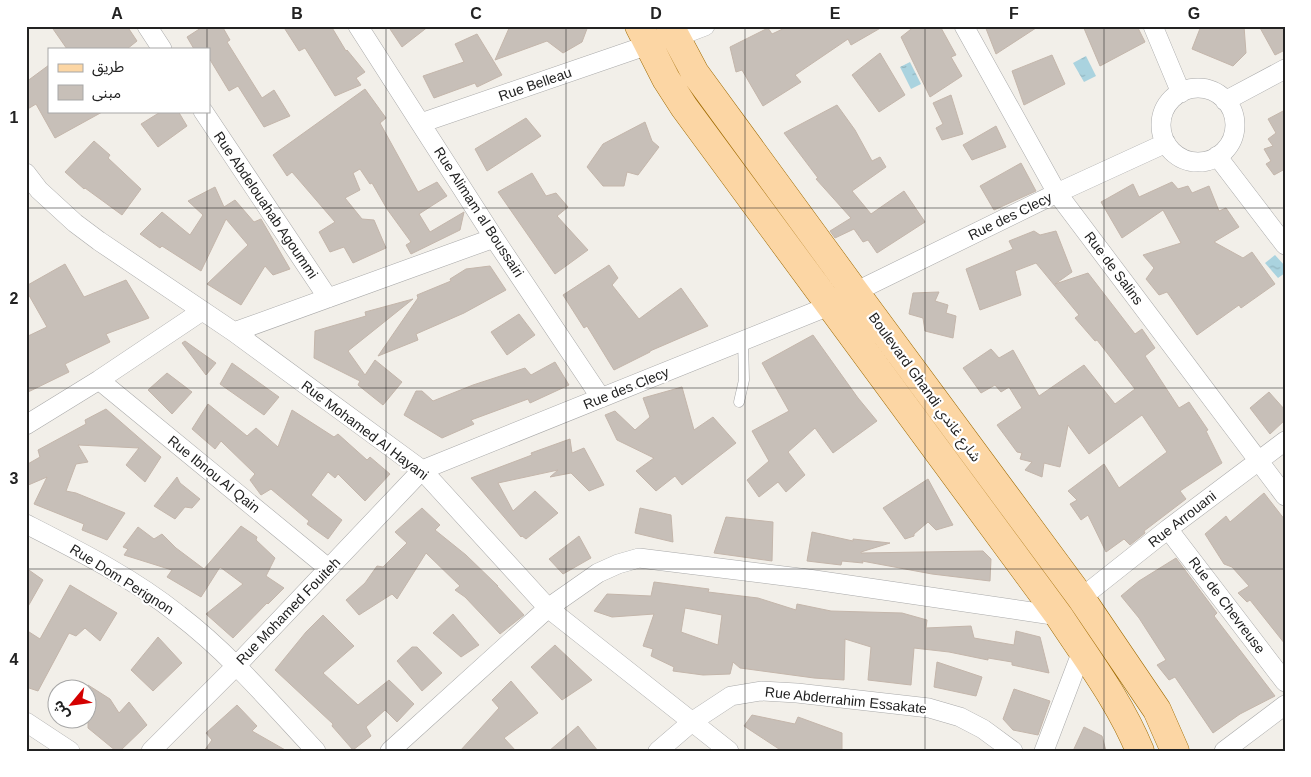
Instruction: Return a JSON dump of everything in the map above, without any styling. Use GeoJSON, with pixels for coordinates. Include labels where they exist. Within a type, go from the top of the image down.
{"type":"FeatureCollection","features":[{"type":"Feature","properties":{"kind":"main road","name":"Boulevard Ghandi شارع غاندي"},"geometry":{"type":"LineString","coordinates":[[673,32],[696,73],[854,292],[1081,598],[1157,710],[1176,751]]}},
{"type":"Feature","properties":{"kind":"main road","name":"Boulevard Ghandi شارع غاندي"},"geometry":{"type":"LineString","coordinates":[[644,36],[666,79],[684,106],[829,306],[1059,616],[1123,714],[1140,751]]}},
{"type":"Feature","properties":{"kind":"street"},"geometry":{"type":"LineString","coordinates":[[147,26],[161,48]]}},
{"type":"Feature","properties":{"kind":"street","name":"Rue Alimam al Boussairi"},"geometry":{"type":"LineString","coordinates":[[358,26],[494,238],[601,398]]}},
{"type":"Feature","properties":{"kind":"street"},"geometry":{"type":"LineString","coordinates":[[673,32],[705,26]]}},
{"type":"Feature","properties":{"kind":"street","name":"Rue de Salins"},"geometry":{"type":"LineString","coordinates":[[964,26],[1057,192],[1285,496]]}},
{"type":"Feature","properties":{"kind":"street"},"geometry":{"type":"LineString","coordinates":[[1153,26],[1181,93]]}},
{"type":"Feature","properties":{"kind":"street","name":"Rue Belleau"},"geometry":{"type":"LineString","coordinates":[[422,123],[644,36]]}},
{"type":"Feature","properties":{"kind":"street"},"geometry":{"type":"LineString","coordinates":[[1226,101],[1285,69]]}},
{"type":"Feature","properties":{"kind":"street"},"geometry":{"type":"LineString","coordinates":[[1202,89],[1215,93],[1226,101],[1233,113],[1234,133],[1228,146],[1217,156],[1203,161],[1189,160],[1176,154],[1166,143],[1162,129],[1163,115],[1170,102],[1181,93],[1202,89]]}},
{"type":"Feature","properties":{"kind":"street","name":"Rue Abdelouahab Agoummi"},"geometry":{"type":"LineString","coordinates":[[204,112],[328,298]]}},
{"type":"Feature","properties":{"kind":"street","name":"Rue des Clecy"},"geometry":{"type":"LineString","coordinates":[[854,292],[1057,192],[1166,143]]}},
{"type":"Feature","properties":{"kind":"street"},"geometry":{"type":"LineString","coordinates":[[1217,156],[1285,245]]}},
{"type":"Feature","properties":{"kind":"street","name":"Rue Mohamed Al Hayani"},"geometry":{"type":"LineString","coordinates":[[26,173],[39,190],[75,223],[234,332],[422,470],[548,608],[729,751]]}},
{"type":"Feature","properties":{"kind":"street"},"geometry":{"type":"LineString","coordinates":[[234,332],[494,238]]}},
{"type":"Feature","properties":{"kind":"street","name":"Rue des Clecy"},"geometry":{"type":"LineString","coordinates":[[422,470],[829,306]]}},
{"type":"Feature","properties":{"kind":"street"},"geometry":{"type":"LineString","coordinates":[[26,425],[99,380],[202,311]]}},
{"type":"Feature","properties":{"kind":"street","name":"Rue Ibnou Al Qain"},"geometry":{"type":"LineString","coordinates":[[99,380],[328,568]]}},
{"type":"Feature","properties":{"kind":"street","name":"Rue Arrouani"},"geometry":{"type":"LineString","coordinates":[[1081,598],[1168,529],[1285,442]]}},
{"type":"Feature","properties":{"kind":"street","name":"Rue Mohamed Fouiteh"},"geometry":{"type":"LineString","coordinates":[[151,751],[236,666],[422,470]]}},
{"type":"Feature","properties":{"kind":"street","name":"Rue Dom Perignon"},"geometry":{"type":"LineString","coordinates":[[26,524],[94,559],[155,597],[205,636],[316,751]]}},
{"type":"Feature","properties":{"kind":"street","name":"Rue de Chevreuse"},"geometry":{"type":"LineString","coordinates":[[1168,529],[1285,682]]}},
{"type":"Feature","properties":{"kind":"street"},"geometry":{"type":"LineString","coordinates":[[390,751],[548,608],[598,573],[618,564],[639,558],[808,579],[1059,616]]}},
{"type":"Feature","properties":{"kind":"street"},"geometry":{"type":"LineString","coordinates":[[1044,751],[1082,651]]}},
{"type":"Feature","properties":{"kind":"street","name":"Rue Abderrahim Essakate"},"geometry":{"type":"LineString","coordinates":[[658,751],[693,721],[732,696],[761,691],[797,693],[929,708],[960,717],[983,729],[1013,751]]}},
{"type":"Feature","properties":{"kind":"street"},"geometry":{"type":"LineString","coordinates":[[1224,751],[1285,705]]}},
{"type":"Feature","properties":{"kind":"street"},"geometry":{"type":"LineString","coordinates":[[26,722],[70,751]]}},
{"type":"Feature","properties":{"kind":"lane"},"geometry":{"type":"LineString","coordinates":[[739,402],[744,380],[743,340]]}},
{"type":"Feature","properties":{"kind":"water"},"geometry":{"type":"Polygon","coordinates":[[[1086,56],[1096,76],[1084,82],[1073,63],[1086,56]]]}},
{"type":"Feature","properties":{"kind":"water"},"geometry":{"type":"Polygon","coordinates":[[[910,62],[921,84],[911,89],[900,67],[910,62]]]}},
{"type":"Feature","properties":{"kind":"water"},"geometry":{"type":"Polygon","coordinates":[[[1275,255],[1285,266],[1285,273],[1278,278],[1265,263],[1275,255]]]}},
{"type":"Feature","properties":{"kind":"building"},"geometry":{"type":"Polygon","coordinates":[[[51,26],[127,26],[137,41],[128,48],[66,48],[51,26]]]}},
{"type":"Feature","properties":{"kind":"building"},"geometry":{"type":"Polygon","coordinates":[[[204,26],[222,26],[230,40],[227,42],[262,98],[274,90],[290,116],[264,127],[238,86],[229,91],[210,60],[210,48],[193,48],[187,37],[204,26]]]}},
{"type":"Feature","properties":{"kind":"building"},"geometry":{"type":"Polygon","coordinates":[[[283,26],[331,26],[346,51],[365,72],[356,78],[361,85],[335,96],[305,48],[299,51],[283,26]]]}},
{"type":"Feature","properties":{"kind":"building"},"geometry":{"type":"Polygon","coordinates":[[[388,26],[429,26],[402,47],[388,26]]]}},
{"type":"Feature","properties":{"kind":"building"},"geometry":{"type":"Polygon","coordinates":[[[510,26],[588,26],[582,42],[563,53],[547,41],[495,60],[510,26]]]}},
{"type":"Feature","properties":{"kind":"building"},"geometry":{"type":"Polygon","coordinates":[[[789,26],[884,26],[851,45],[848,39],[795,75],[801,82],[763,106],[742,70],[736,72],[730,47],[768,28],[772,34],[789,26]]]}},
{"type":"Feature","properties":{"kind":"building"},"geometry":{"type":"Polygon","coordinates":[[[915,26],[940,26],[956,55],[951,57],[962,76],[930,97],[901,37],[915,26]]]}},
{"type":"Feature","properties":{"kind":"building"},"geometry":{"type":"Polygon","coordinates":[[[985,26],[1039,26],[996,54],[985,26]]]}},
{"type":"Feature","properties":{"kind":"building"},"geometry":{"type":"Polygon","coordinates":[[[1083,26],[1137,26],[1145,42],[1100,66],[1083,26]]]}},
{"type":"Feature","properties":{"kind":"building"},"geometry":{"type":"Polygon","coordinates":[[[1201,26],[1244,26],[1246,53],[1233,66],[1192,49],[1201,26]]]}},
{"type":"Feature","properties":{"kind":"building"},"geometry":{"type":"Polygon","coordinates":[[[1259,26],[1285,26],[1285,50],[1275,55],[1259,26]]]}},
{"type":"Feature","properties":{"kind":"building"},"geometry":{"type":"Polygon","coordinates":[[[477,34],[502,75],[477,87],[475,83],[434,98],[423,76],[464,62],[455,44],[477,34]]]}},
{"type":"Feature","properties":{"kind":"building"},"geometry":{"type":"Polygon","coordinates":[[[880,53],[905,95],[879,112],[852,75],[880,53]]]}},
{"type":"Feature","properties":{"kind":"building"},"geometry":{"type":"Polygon","coordinates":[[[1052,55],[1065,84],[1024,105],[1012,71],[1052,55]]]}},
{"type":"Feature","properties":{"kind":"building"},"geometry":{"type":"Polygon","coordinates":[[[48,66],[48,112],[102,112],[55,138],[36,104],[26,110],[26,82],[48,66]]]}},
{"type":"Feature","properties":{"kind":"building"},"geometry":{"type":"Polygon","coordinates":[[[365,89],[386,118],[380,123],[418,192],[437,182],[447,196],[419,214],[430,232],[464,212],[460,230],[411,254],[406,245],[411,242],[387,209],[372,183],[370,184],[360,169],[353,173],[360,190],[345,198],[362,219],[374,220],[386,248],[353,263],[344,247],[330,252],[319,232],[335,222],[292,172],[287,176],[273,155],[365,89]]]}},
{"type":"Feature","properties":{"kind":"building"},"geometry":{"type":"Polygon","coordinates":[[[951,95],[963,134],[942,140],[936,128],[943,124],[933,103],[951,95]]]}},
{"type":"Feature","properties":{"kind":"building"},"geometry":{"type":"Polygon","coordinates":[[[837,105],[855,130],[872,161],[880,157],[886,167],[852,191],[871,214],[904,191],[925,222],[877,253],[868,240],[863,242],[854,229],[835,238],[830,231],[851,218],[816,179],[818,178],[784,133],[837,105]]]}},
{"type":"Feature","properties":{"kind":"building"},"geometry":{"type":"Polygon","coordinates":[[[1285,110],[1285,169],[1274,175],[1266,164],[1271,161],[1264,149],[1273,146],[1268,139],[1276,133],[1268,119],[1285,110]]]}},
{"type":"Feature","properties":{"kind":"building"},"geometry":{"type":"Polygon","coordinates":[[[160,112],[179,112],[187,126],[158,147],[141,124],[160,112]]]}},
{"type":"Feature","properties":{"kind":"building"},"geometry":{"type":"Polygon","coordinates":[[[526,118],[541,136],[487,171],[475,149],[526,118]]]}},
{"type":"Feature","properties":{"kind":"building"},"geometry":{"type":"Polygon","coordinates":[[[645,122],[652,141],[659,147],[638,175],[627,172],[624,186],[603,186],[587,167],[603,144],[645,122]]]}},
{"type":"Feature","properties":{"kind":"building"},"geometry":{"type":"Polygon","coordinates":[[[996,126],[1006,147],[972,160],[963,145],[996,126]]]}},
{"type":"Feature","properties":{"kind":"building"},"geometry":{"type":"Polygon","coordinates":[[[94,141],[110,155],[108,158],[141,189],[122,215],[84,189],[65,172],[94,141]]]}},
{"type":"Feature","properties":{"kind":"building"},"geometry":{"type":"Polygon","coordinates":[[[1021,163],[1036,191],[994,210],[980,186],[1021,163]]]}},
{"type":"Feature","properties":{"kind":"building"},"geometry":{"type":"Polygon","coordinates":[[[532,173],[546,196],[556,193],[568,207],[557,216],[588,250],[555,274],[498,192],[532,173]]]}},
{"type":"Feature","properties":{"kind":"building"},"geometry":{"type":"Polygon","coordinates":[[[1172,182],[1178,189],[1188,186],[1192,193],[1209,186],[1219,211],[1226,208],[1239,227],[1214,242],[1243,258],[1252,252],[1275,284],[1241,308],[1239,305],[1197,335],[1167,292],[1159,295],[1146,279],[1154,268],[1143,255],[1181,243],[1163,210],[1122,238],[1101,202],[1133,184],[1139,197],[1172,182]]]}},
{"type":"Feature","properties":{"kind":"building"},"geometry":{"type":"Polygon","coordinates":[[[215,187],[224,207],[235,200],[254,222],[261,219],[290,269],[273,275],[265,266],[241,305],[207,284],[248,245],[226,219],[201,271],[162,246],[160,248],[140,234],[162,212],[190,235],[203,215],[188,201],[215,187]]]}},
{"type":"Feature","properties":{"kind":"building"},"geometry":{"type":"Polygon","coordinates":[[[1034,231],[1040,235],[1056,231],[1072,272],[1055,284],[1088,273],[1135,334],[1142,329],[1155,348],[1145,356],[1179,408],[1189,402],[1208,430],[1206,431],[1222,463],[1180,491],[1186,499],[1144,531],[1145,533],[1130,545],[1124,539],[1106,552],[1088,515],[1081,520],[1070,504],[1077,500],[1068,491],[1104,464],[1119,488],[1167,452],[1142,415],[1089,454],[1068,425],[1060,467],[1044,463],[1042,477],[1025,470],[1032,462],[1020,459],[1022,453],[1017,452],[997,425],[1022,408],[1009,387],[1001,392],[995,385],[981,393],[963,368],[991,349],[999,358],[1013,350],[1039,396],[1084,365],[1115,404],[1135,389],[1097,340],[1095,341],[1075,318],[1079,315],[1036,263],[1015,271],[1021,295],[980,310],[966,269],[1013,249],[1009,241],[1034,231]]]}},
{"type":"Feature","properties":{"kind":"building"},"geometry":{"type":"Polygon","coordinates":[[[65,264],[84,297],[126,280],[149,318],[106,334],[110,342],[65,364],[69,372],[26,393],[26,337],[47,327],[26,290],[26,286],[65,264]]]}},
{"type":"Feature","properties":{"kind":"building"},"geometry":{"type":"Polygon","coordinates":[[[609,265],[618,278],[612,285],[639,319],[681,288],[708,326],[650,351],[614,370],[587,326],[584,328],[563,295],[609,265]]]}},
{"type":"Feature","properties":{"kind":"building"},"geometry":{"type":"Polygon","coordinates":[[[490,266],[506,290],[464,313],[416,334],[418,340],[378,356],[418,298],[417,295],[451,281],[450,279],[466,269],[490,266]]]}},
{"type":"Feature","properties":{"kind":"building"},"geometry":{"type":"Polygon","coordinates":[[[939,292],[935,301],[948,305],[946,313],[956,316],[953,338],[925,331],[923,318],[909,314],[913,293],[939,292]]]}},
{"type":"Feature","properties":{"kind":"building"},"geometry":{"type":"Polygon","coordinates":[[[413,299],[348,351],[365,375],[375,360],[402,382],[383,405],[358,385],[360,381],[314,358],[315,331],[366,316],[365,312],[413,299]]]}},
{"type":"Feature","properties":{"kind":"building"},"geometry":{"type":"Polygon","coordinates":[[[519,314],[535,335],[507,355],[491,332],[519,314]]]}},
{"type":"Feature","properties":{"kind":"building"},"geometry":{"type":"Polygon","coordinates":[[[813,335],[858,398],[877,421],[833,453],[815,428],[788,452],[805,475],[786,492],[778,482],[759,497],[747,480],[769,461],[752,431],[789,411],[762,363],[813,335]]]}},
{"type":"Feature","properties":{"kind":"building"},"geometry":{"type":"Polygon","coordinates":[[[185,341],[216,363],[206,375],[182,343],[185,341]]]}},
{"type":"Feature","properties":{"kind":"building"},"geometry":{"type":"Polygon","coordinates":[[[555,362],[569,385],[530,403],[528,399],[471,420],[474,424],[442,438],[404,415],[416,391],[422,391],[433,401],[473,385],[525,368],[531,375],[555,362]]]}},
{"type":"Feature","properties":{"kind":"building"},"geometry":{"type":"Polygon","coordinates":[[[232,363],[279,397],[264,415],[220,384],[232,363]]]}},
{"type":"Feature","properties":{"kind":"building"},"geometry":{"type":"Polygon","coordinates":[[[167,373],[192,392],[172,414],[148,390],[167,373]]]}},
{"type":"Feature","properties":{"kind":"building"},"geometry":{"type":"Polygon","coordinates":[[[682,387],[694,430],[713,417],[736,443],[682,485],[675,476],[656,491],[636,471],[654,458],[617,440],[605,415],[615,411],[635,430],[650,417],[643,398],[682,387]]]}},
{"type":"Feature","properties":{"kind":"building"},"geometry":{"type":"Polygon","coordinates":[[[1269,392],[1285,410],[1285,420],[1270,434],[1250,408],[1269,392]]]}},
{"type":"Feature","properties":{"kind":"building"},"geometry":{"type":"Polygon","coordinates":[[[208,404],[247,436],[256,428],[278,447],[292,410],[334,437],[338,434],[367,460],[370,457],[390,474],[365,501],[338,474],[335,478],[328,472],[311,495],[342,520],[328,539],[307,524],[309,521],[271,489],[261,495],[250,480],[255,474],[221,441],[215,449],[192,429],[208,404]]]}},
{"type":"Feature","properties":{"kind":"building"},"geometry":{"type":"Polygon","coordinates":[[[106,409],[161,457],[145,482],[126,465],[139,448],[78,445],[88,462],[76,464],[66,491],[76,493],[125,513],[107,540],[82,530],[84,524],[34,504],[47,477],[26,486],[26,465],[40,457],[38,450],[86,424],[85,420],[106,409]]]}},
{"type":"Feature","properties":{"kind":"building"},"geometry":{"type":"Polygon","coordinates":[[[570,439],[572,453],[584,448],[604,485],[589,491],[571,473],[550,477],[558,470],[498,483],[513,511],[535,491],[558,513],[526,539],[521,537],[471,478],[570,439]]]}},
{"type":"Feature","properties":{"kind":"building"},"geometry":{"type":"Polygon","coordinates":[[[177,477],[180,483],[200,499],[192,508],[185,507],[175,519],[154,506],[177,477]]]}},
{"type":"Feature","properties":{"kind":"building"},"geometry":{"type":"Polygon","coordinates":[[[928,479],[953,525],[936,530],[928,522],[914,536],[905,539],[883,508],[928,479]]]}},
{"type":"Feature","properties":{"kind":"building"},"geometry":{"type":"Polygon","coordinates":[[[1264,493],[1285,520],[1285,644],[1250,600],[1247,602],[1238,593],[1249,586],[1232,567],[1224,564],[1205,534],[1226,516],[1230,522],[1264,493]]]}},
{"type":"Feature","properties":{"kind":"building"},"geometry":{"type":"Polygon","coordinates":[[[422,508],[440,525],[435,530],[466,555],[524,615],[500,634],[465,597],[455,590],[460,586],[426,553],[397,599],[392,594],[359,615],[346,600],[365,583],[377,566],[383,567],[407,543],[395,532],[422,508]]]}},
{"type":"Feature","properties":{"kind":"building"},"geometry":{"type":"Polygon","coordinates":[[[640,508],[671,515],[673,542],[635,533],[640,508]]]}},
{"type":"Feature","properties":{"kind":"building"},"geometry":{"type":"Polygon","coordinates":[[[726,517],[773,522],[772,561],[714,553],[726,517]]]}},
{"type":"Feature","properties":{"kind":"building"},"geometry":{"type":"Polygon","coordinates":[[[241,526],[257,537],[256,540],[275,558],[266,576],[284,588],[233,638],[206,614],[243,584],[220,567],[201,597],[167,577],[172,570],[124,555],[128,549],[123,547],[138,527],[154,539],[162,534],[176,548],[204,569],[241,526]]]}},
{"type":"Feature","properties":{"kind":"building"},"geometry":{"type":"Polygon","coordinates":[[[812,532],[853,541],[853,539],[890,543],[861,553],[983,551],[991,559],[990,581],[932,574],[862,561],[863,563],[842,561],[841,565],[807,561],[812,532]]]}},
{"type":"Feature","properties":{"kind":"building"},"geometry":{"type":"Polygon","coordinates":[[[579,536],[591,558],[563,574],[549,559],[579,536]]]}},
{"type":"Feature","properties":{"kind":"building"},"geometry":{"type":"Polygon","coordinates":[[[1176,558],[1217,613],[1214,616],[1275,696],[1240,714],[1213,733],[1175,677],[1169,680],[1157,665],[1166,660],[1139,618],[1121,596],[1139,581],[1176,558]]]}},
{"type":"Feature","properties":{"kind":"building"},"geometry":{"type":"Polygon","coordinates":[[[26,568],[43,580],[26,610],[26,568]]]}},
{"type":"Feature","properties":{"kind":"building"},"geometry":{"type":"Polygon","coordinates":[[[654,582],[709,589],[708,592],[758,598],[796,610],[797,604],[831,611],[902,613],[927,620],[926,628],[971,626],[974,638],[1014,645],[1016,631],[1040,637],[1049,673],[1012,665],[1012,662],[914,648],[911,685],[868,680],[871,647],[845,639],[844,680],[740,668],[733,662],[730,674],[703,675],[673,671],[674,667],[651,656],[653,649],[643,646],[654,614],[612,617],[594,611],[607,594],[651,596],[654,582]],[[685,608],[681,632],[718,645],[722,615],[685,608]]]}},
{"type":"Feature","properties":{"kind":"building"},"geometry":{"type":"Polygon","coordinates":[[[70,585],[117,613],[100,641],[85,628],[76,636],[69,633],[38,691],[26,687],[26,630],[40,639],[70,585]]]}},
{"type":"Feature","properties":{"kind":"building"},"geometry":{"type":"Polygon","coordinates":[[[453,614],[479,645],[461,657],[433,633],[453,614]]]}},
{"type":"Feature","properties":{"kind":"building"},"geometry":{"type":"Polygon","coordinates":[[[323,615],[354,646],[323,673],[358,705],[389,680],[414,704],[397,722],[385,710],[366,727],[371,736],[353,750],[332,726],[333,724],[275,670],[306,632],[323,615]]]}},
{"type":"Feature","properties":{"kind":"building"},"geometry":{"type":"Polygon","coordinates":[[[158,637],[182,663],[153,691],[131,670],[158,637]]]}},
{"type":"Feature","properties":{"kind":"building"},"geometry":{"type":"Polygon","coordinates":[[[555,645],[592,680],[562,700],[531,667],[555,645]]]}},
{"type":"Feature","properties":{"kind":"building"},"geometry":{"type":"Polygon","coordinates":[[[412,647],[417,647],[442,673],[422,691],[397,661],[412,647]]]}},
{"type":"Feature","properties":{"kind":"building"},"geometry":{"type":"Polygon","coordinates":[[[937,662],[982,677],[976,696],[934,687],[937,662]]]}},
{"type":"Feature","properties":{"kind":"building"},"geometry":{"type":"Polygon","coordinates":[[[511,681],[538,713],[504,738],[516,751],[460,751],[499,708],[492,700],[511,681]]]}},
{"type":"Feature","properties":{"kind":"building"},"geometry":{"type":"Polygon","coordinates":[[[1014,689],[1050,701],[1038,735],[1013,730],[1003,719],[1014,689]]]}},
{"type":"Feature","properties":{"kind":"building"},"geometry":{"type":"Polygon","coordinates":[[[98,691],[110,699],[119,713],[129,702],[147,725],[120,751],[116,751],[90,730],[98,730],[98,691]]]}},
{"type":"Feature","properties":{"kind":"building"},"geometry":{"type":"Polygon","coordinates":[[[237,705],[257,726],[252,731],[287,751],[204,751],[212,740],[206,733],[237,705]]]}},
{"type":"Feature","properties":{"kind":"building"},"geometry":{"type":"Polygon","coordinates":[[[752,715],[795,724],[798,717],[842,733],[842,751],[782,751],[744,726],[752,715]]]}},
{"type":"Feature","properties":{"kind":"building"},"geometry":{"type":"Polygon","coordinates":[[[578,726],[598,751],[549,751],[578,726]]]}},
{"type":"Feature","properties":{"kind":"building"},"geometry":{"type":"Polygon","coordinates":[[[1084,727],[1102,736],[1106,751],[1073,751],[1084,727]]]}}]}
